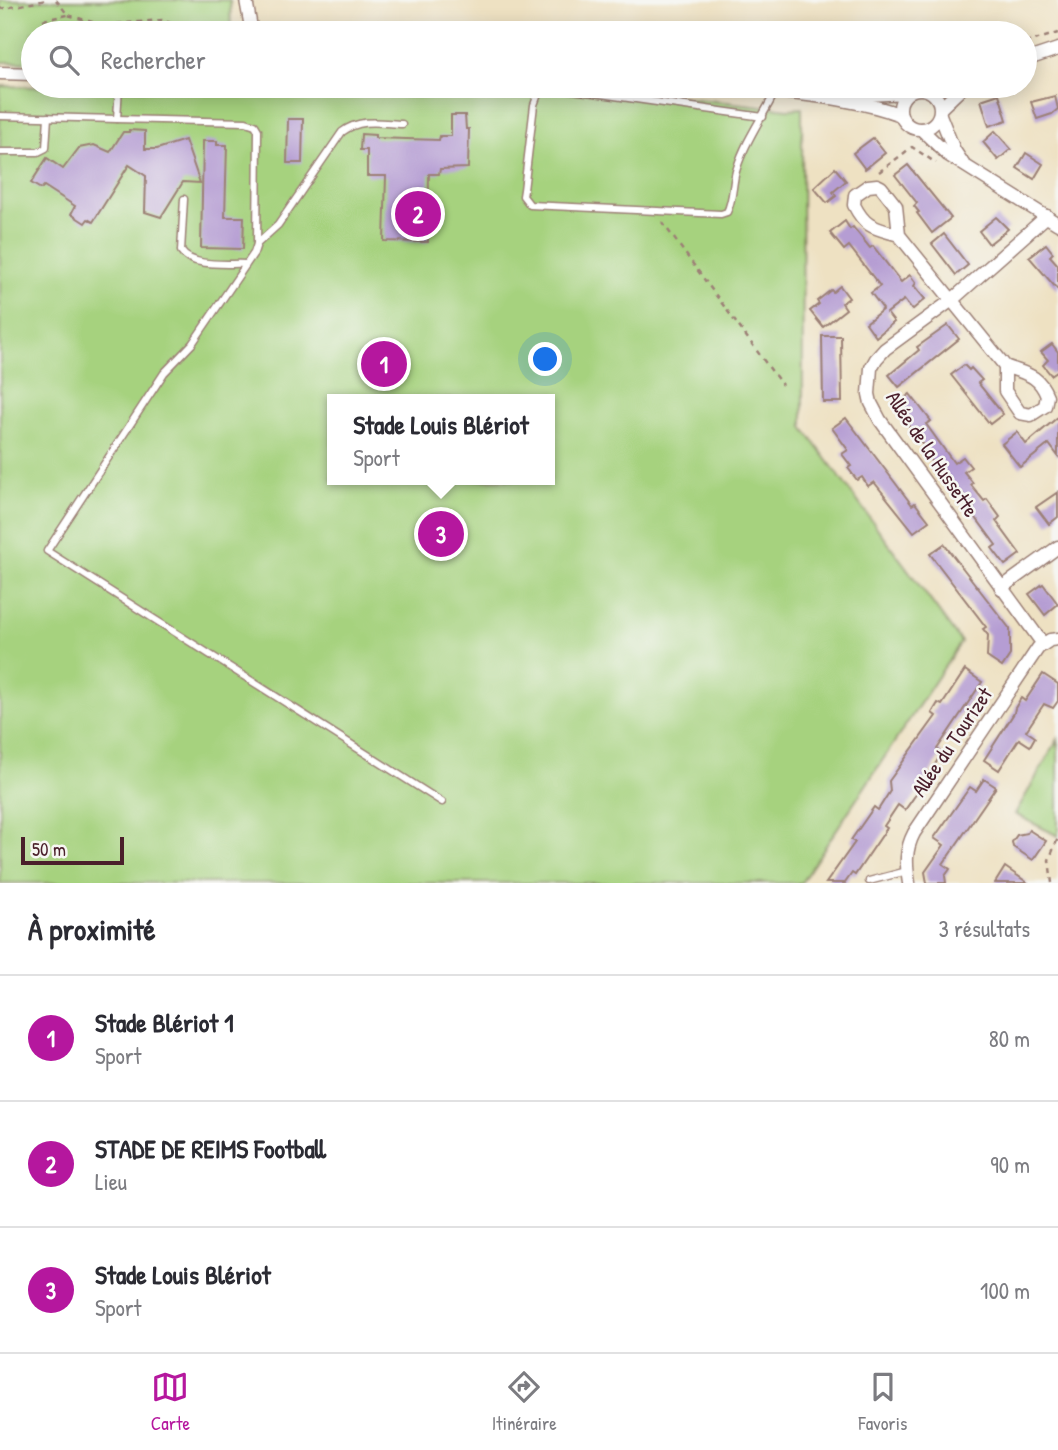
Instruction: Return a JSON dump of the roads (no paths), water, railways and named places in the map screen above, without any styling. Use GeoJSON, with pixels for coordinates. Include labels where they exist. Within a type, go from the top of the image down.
{"type":"FeatureCollection","features":[{"type":"Feature","properties":{"kind":"street"},"geometry":{"type":"LineString","coordinates":[[246,0],[250,21]]}},
{"type":"Feature","properties":{"kind":"street"},"geometry":{"type":"LineString","coordinates":[[1037,56],[1058,49]]}},
{"type":"Feature","properties":{"kind":"street"},"geometry":{"type":"LineString","coordinates":[[0,73],[21,74]]}},
{"type":"Feature","properties":{"kind":"street"},"geometry":{"type":"LineString","coordinates":[[831,98],[877,107],[901,115]]}},
{"type":"Feature","properties":{"kind":"street"},"geometry":{"type":"LineString","coordinates":[[903,98],[901,115],[908,126],[921,130],[948,156],[1053,220]]}},
{"type":"Feature","properties":{"kind":"street"},"geometry":{"type":"LineString","coordinates":[[936,98],[954,150],[965,165]]}},
{"type":"Feature","properties":{"kind":"street"},"geometry":{"type":"LineString","coordinates":[[921,130],[929,128],[952,98]]}},
{"type":"Feature","properties":{"kind":"street"},"geometry":{"type":"LineString","coordinates":[[899,235],[874,229],[866,224],[855,208],[855,195],[873,184],[881,187],[896,206],[899,235],[1004,366]]}},
{"type":"Feature","properties":{"kind":"street","name":"Allée de la Hussette"},"geometry":{"type":"LineString","coordinates":[[1043,644],[880,420],[869,394],[871,368],[885,349],[1053,220]]}},
{"type":"Feature","properties":{"kind":"street"},"geometry":{"type":"LineString","coordinates":[[1001,588],[1058,547]]}},
{"type":"Feature","properties":{"kind":"street"},"geometry":{"type":"LineString","coordinates":[[1043,644],[1058,639]]}},
{"type":"Feature","properties":{"kind":"street","name":"Allée du Tourizet"},"geometry":{"type":"LineString","coordinates":[[908,877],[906,851],[914,833],[1043,644]]}},
{"type":"Feature","properties":{"kind":"lane"},"geometry":{"type":"LineString","coordinates":[[117,119],[118,98]]}},
{"type":"Feature","properties":{"kind":"lane"},"geometry":{"type":"LineString","coordinates":[[537,98],[524,190],[526,201],[530,205],[721,214],[727,212],[737,169],[746,146],[772,98]]}},
{"type":"Feature","properties":{"kind":"lane"},"geometry":{"type":"LineString","coordinates":[[628,98],[763,117]]}},
{"type":"Feature","properties":{"kind":"lane"},"geometry":{"type":"LineString","coordinates":[[0,116],[246,122],[255,125],[258,130],[257,244]]}},
{"type":"Feature","properties":{"kind":"lane"},"geometry":{"type":"LineString","coordinates":[[0,152],[38,152],[46,148],[48,117]]}},
{"type":"Feature","properties":{"kind":"lane"},"geometry":{"type":"LineString","coordinates":[[402,124],[366,122],[352,124],[342,132],[278,225],[257,244],[247,264],[192,344],[164,373],[47,551],[442,802]]}},
{"type":"Feature","properties":{"kind":"lane"},"geometry":{"type":"LineString","coordinates":[[184,199],[181,251],[184,256],[192,261],[247,264]]}},
{"type":"Feature","properties":{"kind":"lane"},"geometry":{"type":"LineString","coordinates":[[869,881],[908,877]]}},
{"type":"Feature","properties":{"kind":"place","name":"STADE DE REIMS Football"},"geometry":{"type":"Point","coordinates":[418,214]}},
{"type":"Feature","properties":{"kind":"place","name":"Stade Blériot 1"},"geometry":{"type":"Point","coordinates":[384,364]}},
{"type":"Feature","properties":{"kind":"place","name":"Stade Louis Blériot"},"geometry":{"type":"Point","coordinates":[441,534]}}]}
